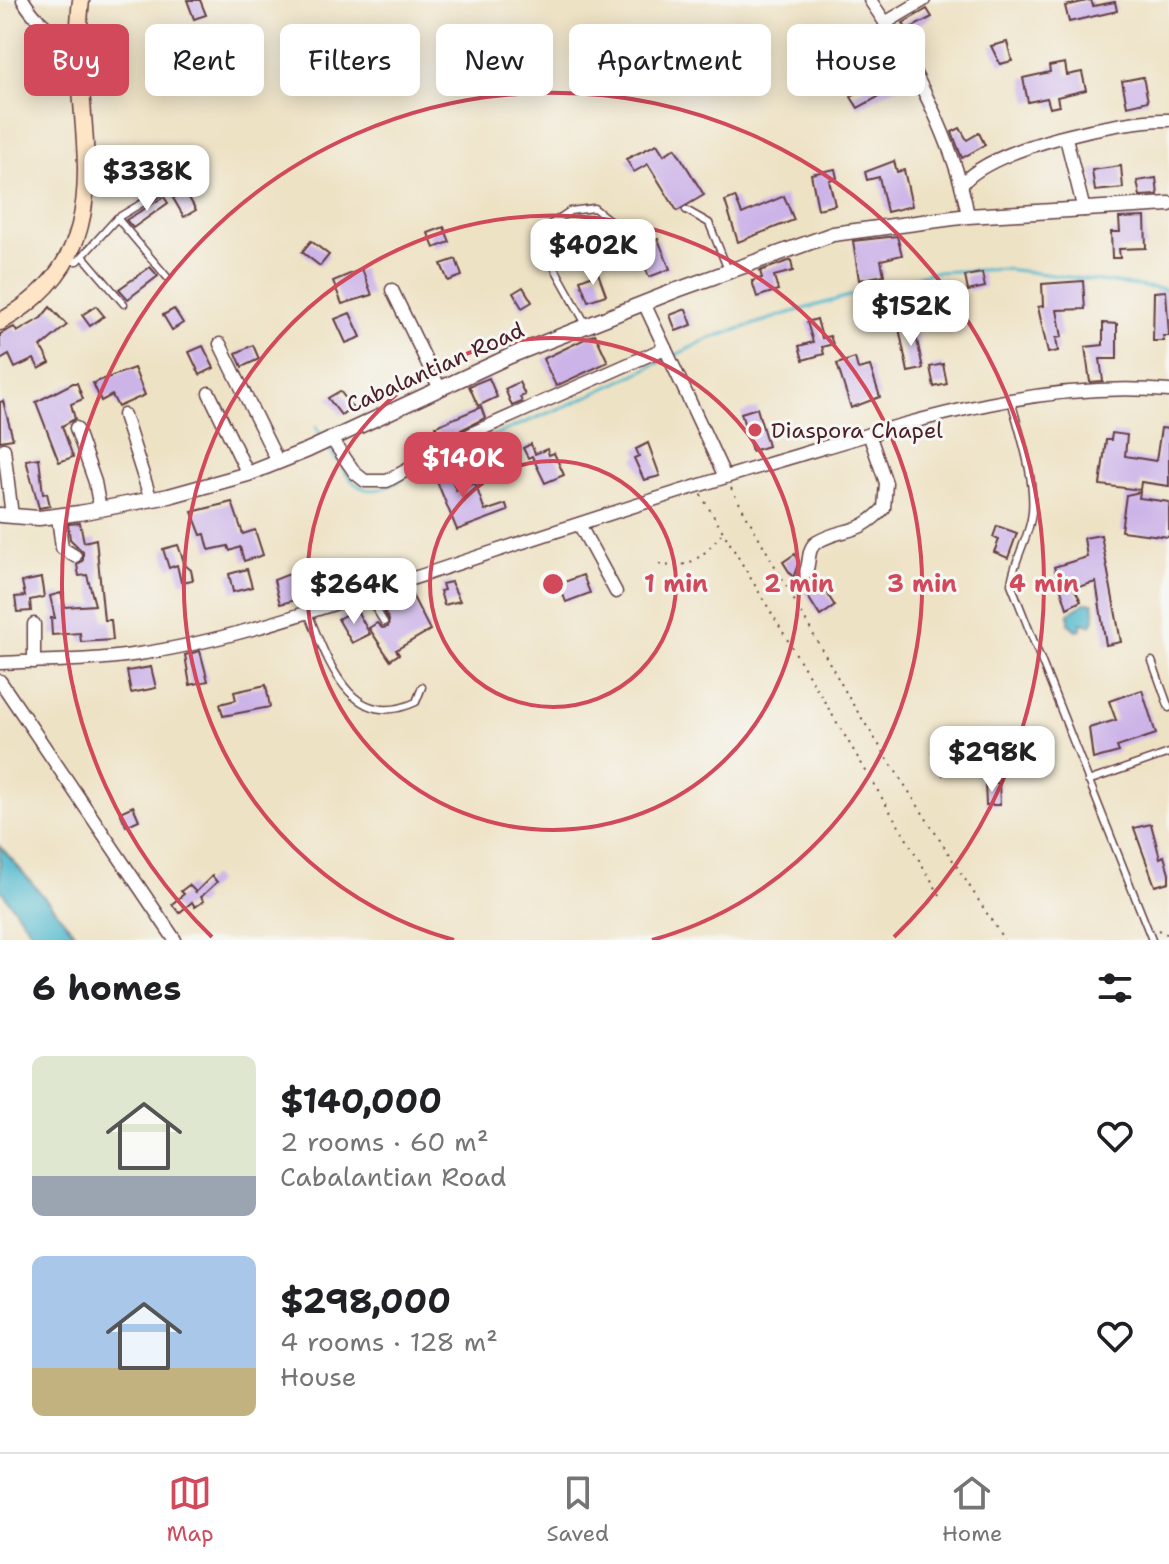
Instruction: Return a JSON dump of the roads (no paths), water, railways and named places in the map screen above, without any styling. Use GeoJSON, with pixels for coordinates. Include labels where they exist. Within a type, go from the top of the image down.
{"type":"FeatureCollection","features":[{"type":"Feature","properties":{"kind":"main road"},"geometry":{"type":"LineString","coordinates":[[79,24],[81,0]]}},
{"type":"Feature","properties":{"kind":"main road"},"geometry":{"type":"LineString","coordinates":[[0,322],[42,293],[76,259],[86,198],[80,96]]}},
{"type":"Feature","properties":{"kind":"street"},"geometry":{"type":"LineString","coordinates":[[23,0],[34,18],[42,24]]}},
{"type":"Feature","properties":{"kind":"street"},"geometry":{"type":"LineString","coordinates":[[870,0],[915,78],[962,184],[968,216]]}},
{"type":"Feature","properties":{"kind":"street"},"geometry":{"type":"LineString","coordinates":[[885,23],[924,0]]}},
{"type":"Feature","properties":{"kind":"street"},"geometry":{"type":"LineString","coordinates":[[962,184],[985,164],[1066,138],[1131,121],[1169,120]]}},
{"type":"Feature","properties":{"kind":"street"},"geometry":{"type":"LineString","coordinates":[[1066,138],[1084,210]]}},
{"type":"Feature","properties":{"kind":"street","name":"Cabalantian Road"},"geometry":{"type":"LineString","coordinates":[[6,516],[58,517],[151,500],[248,474],[587,326],[833,234],[968,216],[1169,204]]}},
{"type":"Feature","properties":{"kind":"street"},"geometry":{"type":"LineString","coordinates":[[392,290],[440,389]]}},
{"type":"Feature","properties":{"kind":"street"},"geometry":{"type":"LineString","coordinates":[[644,303],[725,477]]}},
{"type":"Feature","properties":{"kind":"street"},"geometry":{"type":"LineString","coordinates":[[220,344],[278,462]]}},
{"type":"Feature","properties":{"kind":"street"},"geometry":{"type":"LineString","coordinates":[[331,438],[365,481],[387,481],[475,432],[666,351]]}},
{"type":"Feature","properties":{"kind":"street"},"geometry":{"type":"LineString","coordinates":[[0,663],[138,655],[200,643],[308,613],[725,477],[869,434],[1011,399],[1103,387],[1169,391]]}},
{"type":"Feature","properties":{"kind":"street"},"geometry":{"type":"LineString","coordinates":[[209,393],[248,474]]}},
{"type":"Feature","properties":{"kind":"street"},"geometry":{"type":"LineString","coordinates":[[124,415],[151,500]]}},
{"type":"Feature","properties":{"kind":"street"},"geometry":{"type":"LineString","coordinates":[[76,428],[95,482],[100,509]]}},
{"type":"Feature","properties":{"kind":"street"},"geometry":{"type":"LineString","coordinates":[[803,576],[816,542],[860,530],[884,508],[886,483],[869,434]]}},
{"type":"Feature","properties":{"kind":"street"},"geometry":{"type":"LineString","coordinates":[[4,449],[6,516]]}},
{"type":"Feature","properties":{"kind":"street"},"geometry":{"type":"LineString","coordinates":[[58,517],[62,548],[75,556]]}},
{"type":"Feature","properties":{"kind":"street"},"geometry":{"type":"LineString","coordinates":[[579,524],[616,592]]}},
{"type":"Feature","properties":{"kind":"street"},"geometry":{"type":"LineString","coordinates":[[34,624],[34,662]]}},
{"type":"Feature","properties":{"kind":"street"},"geometry":{"type":"LineString","coordinates":[[0,681],[175,940]]}},
{"type":"Feature","properties":{"kind":"lane"},"geometry":{"type":"LineString","coordinates":[[124,304],[76,259],[117,218],[169,187]]}},
{"type":"Feature","properties":{"kind":"lane"},"geometry":{"type":"LineString","coordinates":[[587,326],[543,247],[542,230],[570,211],[594,208],[608,219],[618,236]]}},
{"type":"Feature","properties":{"kind":"lane"},"geometry":{"type":"LineString","coordinates":[[686,210],[709,223],[728,271]]}},
{"type":"Feature","properties":{"kind":"lane"},"geometry":{"type":"LineString","coordinates":[[117,218],[167,277]]}},
{"type":"Feature","properties":{"kind":"lane"},"geometry":{"type":"LineString","coordinates":[[1011,399],[1027,466],[1032,513],[1013,563],[1011,584],[1152,940]]}},
{"type":"Feature","properties":{"kind":"lane"},"geometry":{"type":"LineString","coordinates":[[365,593],[384,622]]}},
{"type":"Feature","properties":{"kind":"lane"},"geometry":{"type":"LineString","coordinates":[[308,613],[335,674],[363,704],[374,710],[403,707],[416,702],[422,687]]}},
{"type":"Feature","properties":{"kind":"lane"},"geometry":{"type":"LineString","coordinates":[[1152,661],[1169,708]]}},
{"type":"Feature","properties":{"kind":"lane"},"geometry":{"type":"LineString","coordinates":[[1088,781],[1169,753]]}},
{"type":"Feature","properties":{"kind":"water"},"geometry":{"type":"Polygon","coordinates":[[[1085,603],[1093,603],[1095,617],[1091,625],[1081,623],[1081,630],[1077,631],[1069,624],[1069,613],[1085,603]]]}},
{"type":"Feature","properties":{"kind":"water"},"geometry":{"type":"Polygon","coordinates":[[[0,846],[81,940],[37,940],[0,889],[0,846]]]}},
{"type":"Feature","properties":{"kind":"waterway"},"geometry":{"type":"LineString","coordinates":[[672,357],[708,339],[933,272],[1006,269],[1169,290]]}},
{"type":"Feature","properties":{"kind":"waterway"},"geometry":{"type":"LineString","coordinates":[[441,457],[578,401],[665,360]]}},
{"type":"Feature","properties":{"kind":"waterway"},"geometry":{"type":"LineString","coordinates":[[316,427],[321,435]]}},
{"type":"Feature","properties":{"kind":"waterway"},"geometry":{"type":"LineString","coordinates":[[328,447],[358,486],[376,490],[403,479]]}},
{"type":"Feature","properties":{"kind":"place","name":"Diaspora Chapel"},"geometry":{"type":"Point","coordinates":[755,430]}}]}
